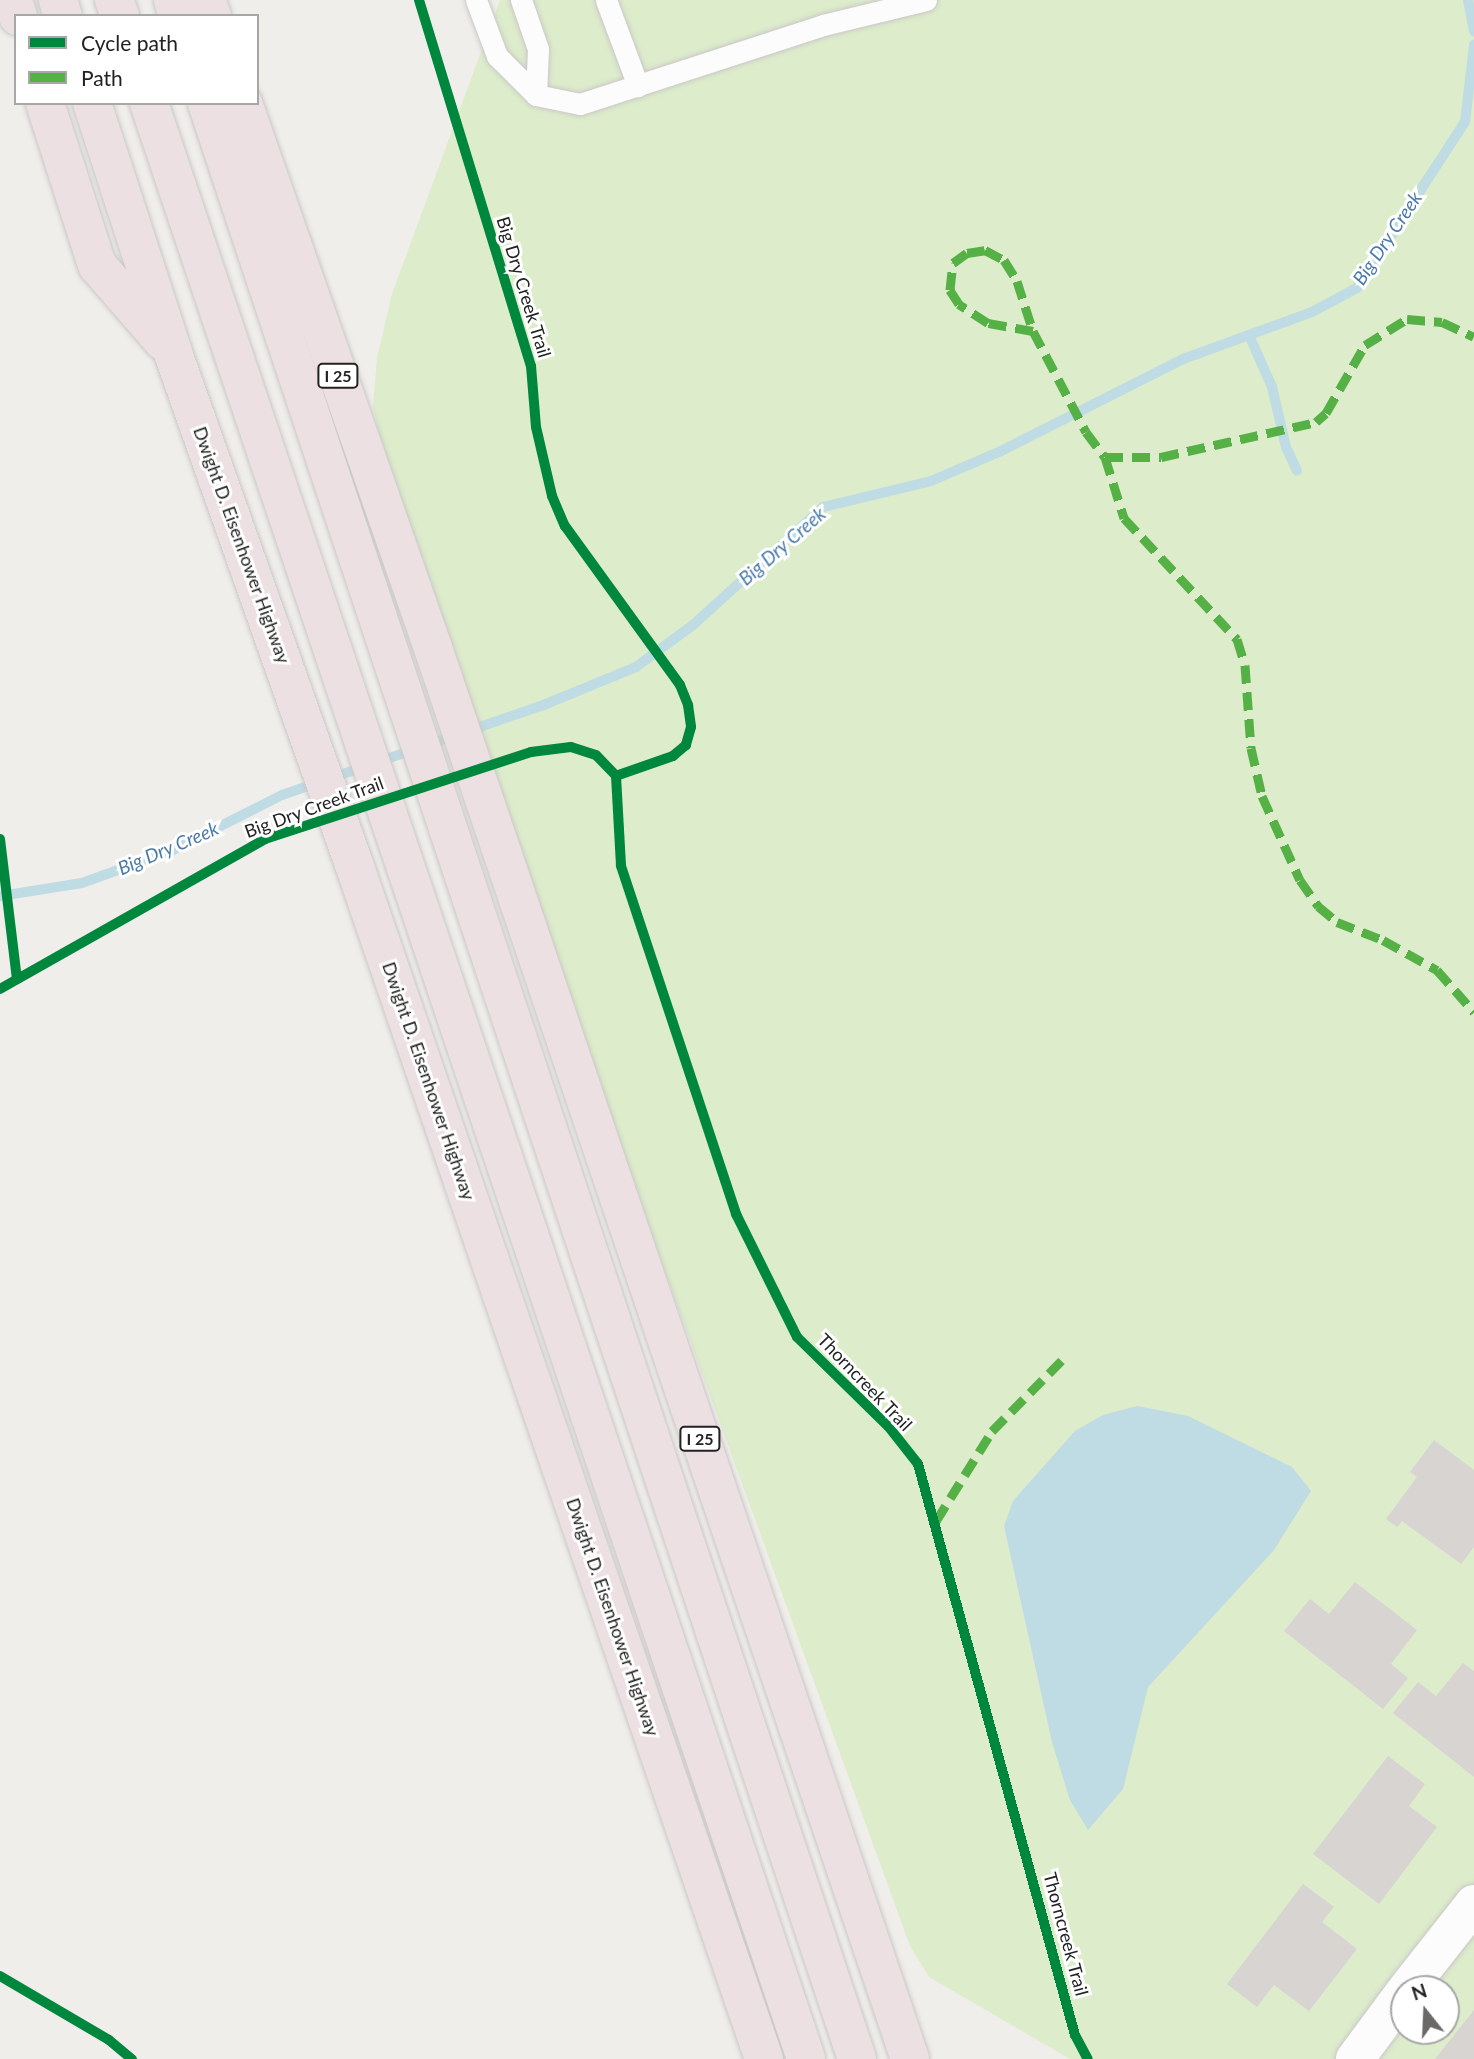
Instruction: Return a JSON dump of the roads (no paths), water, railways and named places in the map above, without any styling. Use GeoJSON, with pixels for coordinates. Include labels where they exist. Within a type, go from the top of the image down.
{"type":"FeatureCollection","features":[{"type":"Feature","properties":{"kind":"highway"},"geometry":{"type":"LineString","coordinates":[[47,105],[97,265],[173,353]]}},
{"type":"Feature","properties":{"kind":"highway","name":"Dwight D. Eisenhower Highway"},"geometry":{"type":"LineString","coordinates":[[93,105],[173,353],[355,864],[764,2059]]}},
{"type":"Feature","properties":{"kind":"highway"},"geometry":{"type":"LineString","coordinates":[[150,105],[807,2059]]}},
{"type":"Feature","properties":{"kind":"highway"},"geometry":{"type":"LineString","coordinates":[[209,105],[857,2059]]}},
{"type":"Feature","properties":{"kind":"highway","name":"I 25"},"geometry":{"type":"LineString","coordinates":[[244,105],[433,648],[910,2059]]}},
{"type":"Feature","properties":{"kind":"street"},"geometry":{"type":"LineString","coordinates":[[1418,1975],[1474,1903]]}},
{"type":"Feature","properties":{"kind":"street"},"geometry":{"type":"LineString","coordinates":[[1355,2059],[1390,2011]]}},
{"type":"Feature","properties":{"kind":"lane"},"geometry":{"type":"LineString","coordinates":[[476,0],[497,56],[536,95],[580,104],[823,25],[926,0]]}},
{"type":"Feature","properties":{"kind":"lane"},"geometry":{"type":"LineString","coordinates":[[521,0],[538,48],[536,95]]}},
{"type":"Feature","properties":{"kind":"lane"},"geometry":{"type":"LineString","coordinates":[[606,0],[638,86]]}},
{"type":"Feature","properties":{"kind":"water"},"geometry":{"type":"Polygon","coordinates":[[[1137,1406],[1188,1416],[1292,1467],[1311,1491],[1274,1550],[1148,1687],[1123,1789],[1088,1830],[1070,1800],[1052,1742],[1004,1526],[1013,1501],[1075,1431],[1103,1415],[1137,1406]]]}},
{"type":"Feature","properties":{"kind":"waterway","name":"Big Dry Creek"},"geometry":{"type":"LineString","coordinates":[[1468,0],[1474,31]]}},
{"type":"Feature","properties":{"kind":"waterway","name":"Big Dry Creek"},"geometry":{"type":"LineString","coordinates":[[0,896],[82,883],[171,851],[282,795],[541,706],[636,667],[693,625],[823,507],[931,481],[1001,451],[1183,359],[1312,312],[1357,288],[1465,122],[1474,45]]}},
{"type":"Feature","properties":{"kind":"waterway"},"geometry":{"type":"LineString","coordinates":[[1249,335],[1272,387],[1286,447],[1297,471]]}}]}
